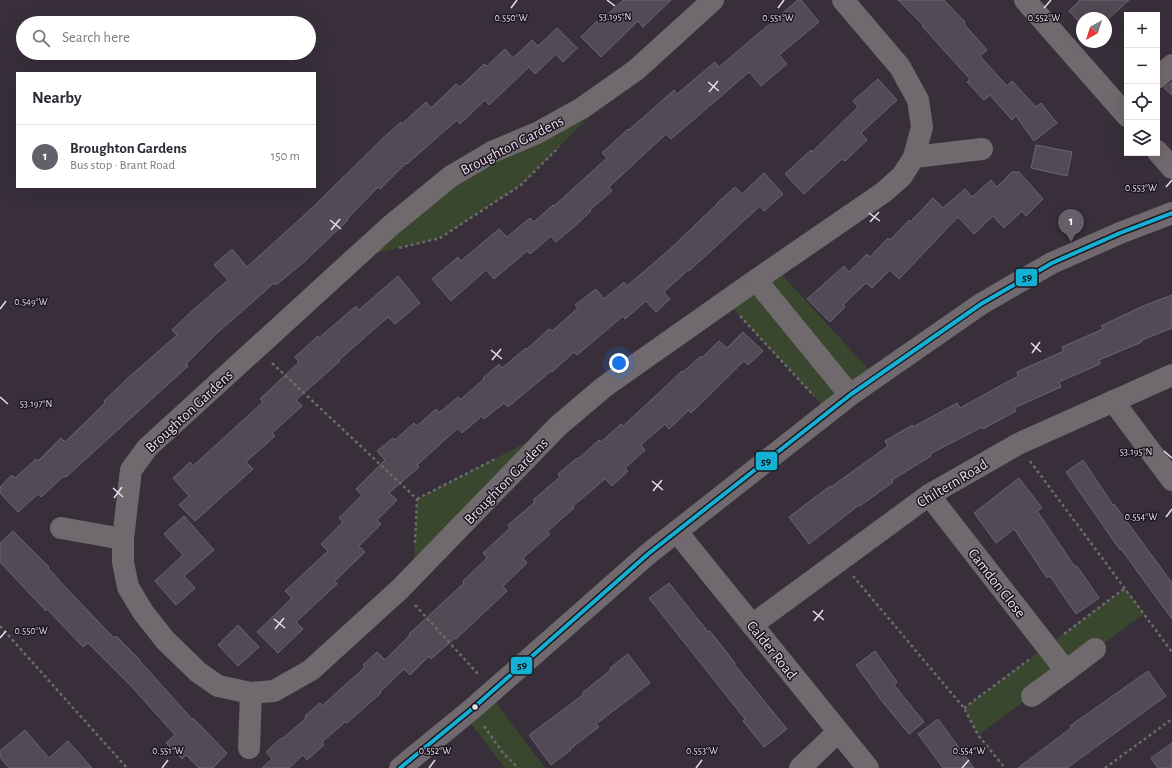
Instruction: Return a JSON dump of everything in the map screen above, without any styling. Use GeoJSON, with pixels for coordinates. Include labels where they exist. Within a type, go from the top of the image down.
{"type":"FeatureCollection","features":[{"type":"Feature","properties":{"kind":"street","name":"Broughton Gardens"},"geometry":{"type":"LineString","coordinates":[[713,0],[636,70],[582,108],[537,133],[492,152],[450,177],[389,227],[147,448],[131,470],[123,539],[123,562],[128,587],[147,618],[165,640],[198,672],[218,686],[251,693],[274,691],[311,670],[407,583],[558,426],[604,387],[884,192],[902,176],[914,158],[922,127],[918,100],[900,67],[843,0]]}},
{"type":"Feature","properties":{"kind":"street"},"geometry":{"type":"LineString","coordinates":[[1025,0],[1124,113]]}},
{"type":"Feature","properties":{"kind":"street"},"geometry":{"type":"LineString","coordinates":[[1160,75],[1172,65]]}},
{"type":"Feature","properties":{"kind":"street"},"geometry":{"type":"LineString","coordinates":[[914,158],[982,149]]}},
{"type":"Feature","properties":{"kind":"street"},"geometry":{"type":"LineString","coordinates":[[1160,154],[1172,168]]}},
{"type":"Feature","properties":{"kind":"street"},"geometry":{"type":"LineString","coordinates":[[700,514],[722,485],[824,407],[980,304],[1052,263],[1120,233],[1172,213]]}},
{"type":"Feature","properties":{"kind":"street"},"geometry":{"type":"LineString","coordinates":[[756,280],[848,392]]}},
{"type":"Feature","properties":{"kind":"street","name":"Chiltern Road"},"geometry":{"type":"LineString","coordinates":[[752,625],[929,495],[1018,444],[1172,375]]}},
{"type":"Feature","properties":{"kind":"street"},"geometry":{"type":"LineString","coordinates":[[400,768],[468,712],[643,559],[848,392]]}},
{"type":"Feature","properties":{"kind":"street"},"geometry":{"type":"LineString","coordinates":[[1113,401],[1172,480]]}},
{"type":"Feature","properties":{"kind":"street","name":"Camdon Close"},"geometry":{"type":"LineString","coordinates":[[929,495],[1066,671]]}},
{"type":"Feature","properties":{"kind":"street"},"geometry":{"type":"LineString","coordinates":[[61,528],[123,539]]}},
{"type":"Feature","properties":{"kind":"street","name":"Calder Road"},"geometry":{"type":"LineString","coordinates":[[677,532],[868,768]]}},
{"type":"Feature","properties":{"kind":"street"},"geometry":{"type":"LineString","coordinates":[[1032,696],[1096,649]]}},
{"type":"Feature","properties":{"kind":"street"},"geometry":{"type":"LineString","coordinates":[[249,748],[251,693]]}},
{"type":"Feature","properties":{"kind":"street"},"geometry":{"type":"LineString","coordinates":[[414,768],[468,712]]}},
{"type":"Feature","properties":{"kind":"street"},"geometry":{"type":"LineString","coordinates":[[800,768],[838,732]]}},
{"type":"Feature","properties":{"kind":"path"},"geometry":{"type":"LineString","coordinates":[[394,249],[440,238],[521,185],[565,142]]}},
{"type":"Feature","properties":{"kind":"path"},"geometry":{"type":"LineString","coordinates":[[726,301],[824,407]]}},
{"type":"Feature","properties":{"kind":"path"},"geometry":{"type":"LineString","coordinates":[[257,348],[417,499]]}},
{"type":"Feature","properties":{"kind":"path"},"geometry":{"type":"LineString","coordinates":[[1018,444],[1172,652]]}},
{"type":"Feature","properties":{"kind":"path"},"geometry":{"type":"LineString","coordinates":[[417,499],[502,456]]}},
{"type":"Feature","properties":{"kind":"path"},"geometry":{"type":"LineString","coordinates":[[417,499],[407,583],[492,691]]}},
{"type":"Feature","properties":{"kind":"path"},"geometry":{"type":"LineString","coordinates":[[840,560],[964,708],[978,735],[1004,768]]}},
{"type":"Feature","properties":{"kind":"path"},"geometry":{"type":"LineString","coordinates":[[0,626],[126,768]]}},
{"type":"Feature","properties":{"kind":"path"},"geometry":{"type":"LineString","coordinates":[[468,712],[518,768]]}},
{"type":"Feature","properties":{"kind":"path"},"geometry":{"type":"LineString","coordinates":[[1106,768],[1172,719]]}},
{"type":"Feature","properties":{"kind":"green space"},"geometry":{"type":"Polygon","coordinates":[[[636,70],[521,185],[440,238],[356,258],[389,227],[636,70]]]}},
{"type":"Feature","properties":{"kind":"green space"},"geometry":{"type":"Polygon","coordinates":[[[775,267],[871,372],[824,407],[726,301],[775,267]]]}},
{"type":"Feature","properties":{"kind":"green space"},"geometry":{"type":"Polygon","coordinates":[[[558,426],[413,577],[417,499],[558,426]]]}},
{"type":"Feature","properties":{"kind":"green space"},"geometry":{"type":"Polygon","coordinates":[[[1125,588],[1144,614],[978,735],[964,708],[1125,588]]]}},
{"type":"Feature","properties":{"kind":"green space"},"geometry":{"type":"Polygon","coordinates":[[[489,694],[545,768],[505,768],[464,715],[489,694]]]}},
{"type":"Feature","properties":{"kind":"building"},"geometry":{"type":"Polygon","coordinates":[[[623,0],[671,0],[643,27],[638,21],[601,57],[581,37],[605,13],[607,15],[623,0]]]}},
{"type":"Feature","properties":{"kind":"building"},"geometry":{"type":"Polygon","coordinates":[[[798,0],[801,0],[819,22],[779,55],[787,64],[761,86],[749,72],[671,139],[666,134],[609,187],[612,191],[556,242],[551,236],[530,254],[527,251],[494,279],[486,270],[451,301],[432,279],[458,257],[461,261],[499,229],[507,237],[530,218],[534,222],[607,158],[602,153],[674,90],[677,94],[715,62],[719,67],[798,0]]]}},
{"type":"Feature","properties":{"kind":"building"},"geometry":{"type":"Polygon","coordinates":[[[898,0],[944,0],[965,22],[964,24],[987,50],[980,56],[1007,86],[1012,81],[1036,107],[1041,103],[1057,123],[1034,141],[1016,116],[1012,120],[990,95],[984,100],[967,82],[970,79],[922,26],[923,25],[898,0]]]}},
{"type":"Feature","properties":{"kind":"building"},"geometry":{"type":"Polygon","coordinates":[[[1080,0],[1129,0],[1112,16],[1112,12],[1076,12],[1076,19],[1069,11],[1080,0]]]}},
{"type":"Feature","properties":{"kind":"building"},"geometry":{"type":"Polygon","coordinates":[[[557,28],[577,48],[563,62],[556,54],[535,74],[529,67],[489,105],[485,100],[460,124],[457,120],[407,164],[406,163],[380,189],[378,187],[347,219],[348,220],[304,262],[276,285],[274,283],[215,335],[186,364],[188,366],[66,477],[64,476],[41,497],[38,494],[18,512],[0,493],[0,487],[12,475],[15,478],[36,459],[38,461],[61,438],[65,442],[129,377],[177,335],[172,330],[228,280],[214,265],[232,249],[247,267],[311,209],[383,138],[401,122],[402,124],[426,102],[431,108],[456,84],[460,87],[484,64],[487,66],[505,49],[513,58],[532,40],[538,46],[557,28]]]}},
{"type":"Feature","properties":{"kind":"building"},"geometry":{"type":"Polygon","coordinates":[[[878,79],[897,100],[861,133],[867,140],[845,161],[842,159],[804,194],[785,174],[811,150],[812,152],[858,107],[853,101],[878,79]]]}},
{"type":"Feature","properties":{"kind":"building"},"geometry":{"type":"Polygon","coordinates":[[[1172,82],[1172,95],[1164,88],[1172,82]]]}},
{"type":"Feature","properties":{"kind":"building"},"geometry":{"type":"Polygon","coordinates":[[[1036,145],[1072,152],[1067,176],[1031,168],[1036,145]]]}},
{"type":"Feature","properties":{"kind":"building"},"geometry":{"type":"Polygon","coordinates":[[[1012,172],[1019,172],[1043,199],[1026,216],[1022,211],[1004,228],[993,216],[974,234],[958,217],[899,279],[890,270],[872,288],[866,283],[843,305],[845,307],[830,322],[807,299],[844,266],[849,272],[867,254],[870,257],[888,238],[890,240],[909,220],[910,222],[933,198],[943,208],[965,189],[972,197],[991,180],[997,187],[1012,172]]]}},
{"type":"Feature","properties":{"kind":"building"},"geometry":{"type":"Polygon","coordinates":[[[764,173],[783,194],[764,211],[760,206],[664,292],[670,299],[656,312],[646,301],[625,319],[623,316],[577,355],[574,352],[552,372],[551,371],[508,407],[504,403],[484,419],[482,416],[462,433],[458,428],[417,465],[419,467],[389,493],[397,500],[377,520],[381,524],[359,546],[365,552],[335,581],[337,584],[296,622],[303,629],[278,653],[257,632],[292,598],[285,591],[328,551],[321,544],[343,522],[339,518],[362,495],[356,489],[385,460],[377,451],[393,438],[395,440],[414,423],[417,426],[436,409],[439,413],[458,397],[460,400],[499,364],[502,368],[526,348],[527,349],[549,329],[552,331],[578,308],[575,305],[596,289],[604,299],[624,282],[627,286],[669,250],[735,187],[742,194],[764,173]]]}},
{"type":"Feature","properties":{"kind":"building"},"geometry":{"type":"Polygon","coordinates":[[[398,276],[420,303],[395,324],[388,317],[296,400],[302,406],[272,433],[275,436],[246,462],[253,469],[195,521],[179,505],[189,496],[173,478],[190,462],[193,466],[263,402],[260,399],[299,362],[295,357],[318,336],[319,338],[356,306],[359,310],[398,276]]]}},
{"type":"Feature","properties":{"kind":"building"},"geometry":{"type":"Polygon","coordinates":[[[1172,295],[1172,328],[1099,360],[1100,364],[1059,382],[1061,387],[1014,408],[1016,411],[983,429],[982,427],[930,454],[931,456],[892,480],[893,482],[860,506],[859,505],[809,544],[789,517],[830,486],[831,487],[888,446],[885,441],[912,425],[913,427],[957,403],[960,408],[1018,376],[1017,372],[1064,351],[1062,347],[1103,329],[1101,326],[1143,306],[1172,295]]]}},
{"type":"Feature","properties":{"kind":"building"},"geometry":{"type":"Polygon","coordinates":[[[743,332],[763,351],[748,365],[744,361],[691,413],[689,410],[669,429],[665,424],[641,445],[645,450],[625,468],[628,471],[612,486],[605,479],[573,506],[574,508],[547,532],[550,534],[523,558],[527,563],[503,586],[507,591],[456,639],[455,638],[431,659],[429,656],[410,675],[404,669],[380,692],[381,693],[347,723],[345,722],[322,742],[324,745],[307,760],[303,755],[289,768],[262,768],[272,759],[266,752],[306,718],[305,716],[320,703],[322,706],[365,667],[363,665],[377,652],[385,660],[410,635],[409,634],[464,583],[463,581],[487,558],[483,553],[510,528],[508,525],[535,502],[533,500],[560,477],[558,474],[577,458],[578,459],[599,440],[601,442],[621,424],[623,426],[682,371],[683,372],[701,356],[702,358],[719,341],[727,348],[743,332]]]}},
{"type":"Feature","properties":{"kind":"building"},"geometry":{"type":"Polygon","coordinates":[[[1083,460],[1113,505],[1114,504],[1172,583],[1172,619],[1121,549],[1120,550],[1066,472],[1083,460]]]}},
{"type":"Feature","properties":{"kind":"building"},"geometry":{"type":"Polygon","coordinates":[[[1019,478],[1042,508],[1037,511],[1075,567],[1077,566],[1099,598],[1076,614],[1050,576],[1047,578],[1014,529],[996,543],[974,513],[1019,478]]]}},
{"type":"Feature","properties":{"kind":"building"},"geometry":{"type":"Polygon","coordinates":[[[184,516],[214,550],[184,576],[195,588],[176,605],[155,581],[183,555],[164,534],[184,516]]]}},
{"type":"Feature","properties":{"kind":"building"},"geometry":{"type":"Polygon","coordinates":[[[13,531],[49,567],[48,568],[67,589],[114,638],[116,636],[140,660],[192,719],[193,718],[227,753],[213,768],[199,768],[186,755],[182,759],[166,743],[175,735],[131,686],[88,643],[83,647],[47,609],[46,611],[0,562],[0,543],[13,531]]]}},
{"type":"Feature","properties":{"kind":"building"},"geometry":{"type":"Polygon","coordinates":[[[669,583],[708,632],[710,631],[735,663],[734,664],[787,729],[764,747],[743,721],[745,719],[649,598],[669,583]]]}},
{"type":"Feature","properties":{"kind":"building"},"geometry":{"type":"Polygon","coordinates":[[[238,625],[259,647],[238,666],[218,645],[238,625]]]}},
{"type":"Feature","properties":{"kind":"building"},"geometry":{"type":"Polygon","coordinates":[[[875,651],[897,682],[894,685],[924,722],[909,734],[881,700],[856,665],[875,651]]]}},
{"type":"Feature","properties":{"kind":"building"},"geometry":{"type":"Polygon","coordinates":[[[628,654],[650,683],[596,724],[599,727],[551,765],[529,735],[583,695],[582,693],[611,670],[610,668],[628,654]]]}},
{"type":"Feature","properties":{"kind":"building"},"geometry":{"type":"Polygon","coordinates":[[[1148,671],[1166,696],[1067,768],[1018,768],[1071,728],[1070,726],[1148,671]]]}},
{"type":"Feature","properties":{"kind":"building"},"geometry":{"type":"Polygon","coordinates":[[[938,719],[974,768],[943,768],[918,734],[938,719]]]}},
{"type":"Feature","properties":{"kind":"building"},"geometry":{"type":"Polygon","coordinates":[[[25,730],[49,758],[68,741],[92,768],[9,768],[0,757],[0,751],[25,730]]]}},
{"type":"Feature","properties":{"kind":"building"},"geometry":{"type":"Polygon","coordinates":[[[1172,743],[1172,768],[1158,768],[1151,758],[1172,743]]]}},
{"type":"Feature","properties":{"kind":"transit line","name":"59"},"geometry":{"type":"LineString","coordinates":[[400,768],[472,709],[648,554],[850,395],[981,304],[1052,263],[1120,233],[1172,213]]}},
{"type":"Feature","properties":{"kind":"place","name":"Broughton Gardens"},"geometry":{"type":"Point","coordinates":[1071,242]}}]}
